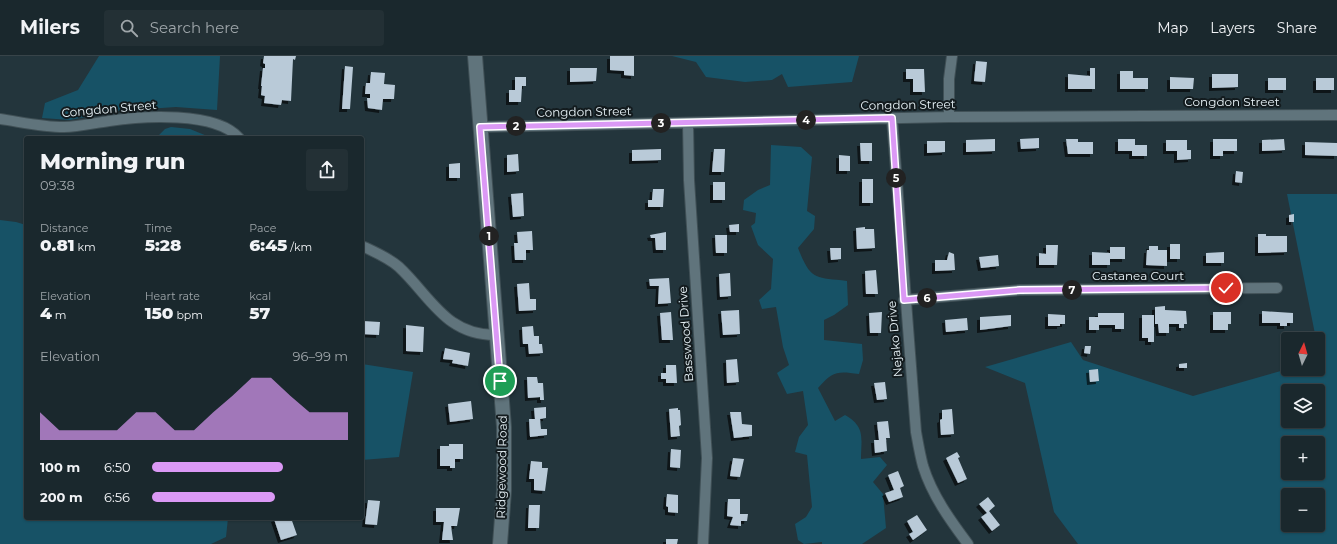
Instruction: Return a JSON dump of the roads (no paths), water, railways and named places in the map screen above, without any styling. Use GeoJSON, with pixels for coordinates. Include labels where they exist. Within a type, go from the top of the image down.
{"type":"FeatureCollection","features":[{"type":"Feature","properties":{"kind":"main road","name":"Ridgewood Road"},"geometry":{"type":"LineString","coordinates":[[475,56],[504,427],[504,491],[500,544]]}},
{"type":"Feature","properties":{"kind":"street"},"geometry":{"type":"LineString","coordinates":[[949,117],[949,79],[952,56]]}},
{"type":"Feature","properties":{"kind":"street","name":"Congdon Street"},"geometry":{"type":"LineString","coordinates":[[480,127],[949,117],[1337,115]]}},
{"type":"Feature","properties":{"kind":"street","name":"Congdon Street"},"geometry":{"type":"LineString","coordinates":[[0,119],[45,126],[65,127],[132,118],[175,118],[219,126],[228,129],[237,136]]}},
{"type":"Feature","properties":{"kind":"street","name":"Nejako Drive"},"geometry":{"type":"LineString","coordinates":[[892,118],[904,300],[916,432],[923,466],[934,493],[948,517],[968,544]]}},
{"type":"Feature","properties":{"kind":"street","name":"Basswood Drive"},"geometry":{"type":"LineString","coordinates":[[688,123],[690,187],[707,458],[703,544]]}},
{"type":"Feature","properties":{"kind":"street"},"geometry":{"type":"LineString","coordinates":[[364,247],[387,258],[398,266],[439,312],[449,320],[473,333],[496,335]]}},
{"type":"Feature","properties":{"kind":"street","name":"Castanea Court"},"geometry":{"type":"LineString","coordinates":[[904,300],[1020,290],[1277,288]]}}]}
